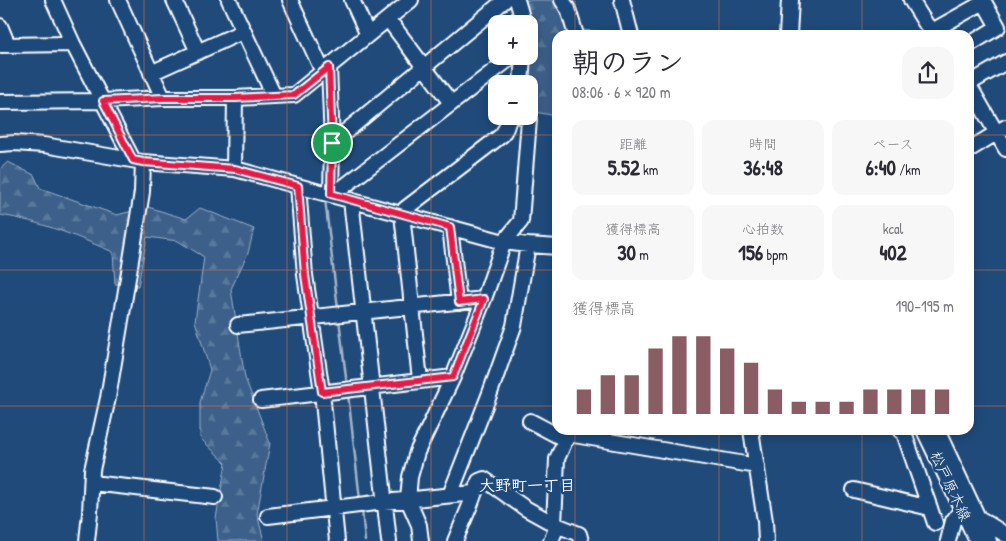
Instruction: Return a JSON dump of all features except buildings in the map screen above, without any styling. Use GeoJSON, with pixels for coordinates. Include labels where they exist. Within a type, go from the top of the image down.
{"type":"FeatureCollection","features":[{"type":"Feature","properties":{"kind":"main road"},"geometry":{"type":"LineString","coordinates":[[788,30],[790,0]]}},
{"type":"Feature","properties":{"kind":"main road","name":"松戸原木線"},"geometry":{"type":"LineString","coordinates":[[927,435],[978,541]]}},
{"type":"Feature","properties":{"kind":"street"},"geometry":{"type":"LineString","coordinates":[[53,0],[72,44],[138,161],[142,192],[108,398],[92,470],[87,541]]}},
{"type":"Feature","properties":{"kind":"street"},"geometry":{"type":"LineString","coordinates":[[118,0],[163,98]]}},
{"type":"Feature","properties":{"kind":"street"},"geometry":{"type":"LineString","coordinates":[[174,0],[198,52]]}},
{"type":"Feature","properties":{"kind":"street"},"geometry":{"type":"LineString","coordinates":[[229,0],[274,96]]}},
{"type":"Feature","properties":{"kind":"street"},"geometry":{"type":"LineString","coordinates":[[290,0],[326,70],[332,143],[332,195]]}},
{"type":"Feature","properties":{"kind":"street"},"geometry":{"type":"LineString","coordinates":[[352,0],[368,35]]}},
{"type":"Feature","properties":{"kind":"street"},"geometry":{"type":"LineString","coordinates":[[0,102],[235,98],[294,95],[411,0]]}},
{"type":"Feature","properties":{"kind":"street"},"geometry":{"type":"LineString","coordinates":[[332,143],[505,0]]}},
{"type":"Feature","properties":{"kind":"street"},"geometry":{"type":"LineString","coordinates":[[517,0],[521,15]]}},
{"type":"Feature","properties":{"kind":"street"},"geometry":{"type":"LineString","coordinates":[[562,0],[568,9],[574,30]]}},
{"type":"Feature","properties":{"kind":"street"},"geometry":{"type":"LineString","coordinates":[[622,0],[630,30]]}},
{"type":"Feature","properties":{"kind":"street"},"geometry":{"type":"LineString","coordinates":[[911,0],[931,30]]}},
{"type":"Feature","properties":{"kind":"street"},"geometry":{"type":"LineString","coordinates":[[938,30],[984,2],[998,27],[974,42]]}},
{"type":"Feature","properties":{"kind":"street"},"geometry":{"type":"LineString","coordinates":[[388,19],[451,103]]}},
{"type":"Feature","properties":{"kind":"street"},"geometry":{"type":"LineString","coordinates":[[0,26],[4,45],[72,44]]}},
{"type":"Feature","properties":{"kind":"street"},"geometry":{"type":"LineString","coordinates":[[151,73],[244,31]]}},
{"type":"Feature","properties":{"kind":"street"},"geometry":{"type":"LineString","coordinates":[[974,81],[1006,62]]}},
{"type":"Feature","properties":{"kind":"street"},"geometry":{"type":"LineString","coordinates":[[332,195],[501,65]]}},
{"type":"Feature","properties":{"kind":"street"},"geometry":{"type":"LineString","coordinates":[[974,93],[1001,130],[1006,149]]}},
{"type":"Feature","properties":{"kind":"street"},"geometry":{"type":"LineString","coordinates":[[234,169],[235,98]]}},
{"type":"Feature","properties":{"kind":"street"},"geometry":{"type":"LineString","coordinates":[[420,380],[402,214],[405,209],[502,135],[507,125]]}},
{"type":"Feature","properties":{"kind":"street"},"geometry":{"type":"LineString","coordinates":[[421,541],[419,525],[408,500],[410,477],[417,452],[453,377],[504,242],[521,221],[529,125]]}},
{"type":"Feature","properties":{"kind":"street"},"geometry":{"type":"LineString","coordinates":[[974,147],[1001,130]]}},
{"type":"Feature","properties":{"kind":"street"},"geometry":{"type":"LineString","coordinates":[[0,144],[44,145],[138,161],[234,169],[504,242],[552,246]]}},
{"type":"Feature","properties":{"kind":"street"},"geometry":{"type":"LineString","coordinates":[[298,186],[305,275],[322,392],[337,541]]}},
{"type":"Feature","properties":{"kind":"street"},"geometry":{"type":"LineString","coordinates":[[351,200],[389,541]]}},
{"type":"Feature","properties":{"kind":"street"},"geometry":{"type":"LineString","coordinates":[[450,227],[459,302]]}},
{"type":"Feature","properties":{"kind":"street"},"geometry":{"type":"LineString","coordinates":[[450,495],[514,326],[528,245]]}},
{"type":"Feature","properties":{"kind":"street"},"geometry":{"type":"LineString","coordinates":[[238,326],[484,299]]}},
{"type":"Feature","properties":{"kind":"street"},"geometry":{"type":"LineString","coordinates":[[262,400],[453,377]]}},
{"type":"Feature","properties":{"kind":"street"},"geometry":{"type":"LineString","coordinates":[[530,421],[552,429]]}},
{"type":"Feature","properties":{"kind":"street"},"geometry":{"type":"LineString","coordinates":[[551,541],[556,525],[557,459],[568,435],[614,436],[757,466]]}},
{"type":"Feature","properties":{"kind":"street"},"geometry":{"type":"LineString","coordinates":[[752,435],[765,521],[766,541]]}},
{"type":"Feature","properties":{"kind":"street"},"geometry":{"type":"LineString","coordinates":[[905,435],[935,523]]}},
{"type":"Feature","properties":{"kind":"street"},"geometry":{"type":"LineString","coordinates":[[939,435],[989,541]]}},
{"type":"Feature","properties":{"kind":"street"},"geometry":{"type":"LineString","coordinates":[[455,541],[479,481],[484,479],[525,508],[556,525],[579,534],[581,541]]}},
{"type":"Feature","properties":{"kind":"street"},"geometry":{"type":"LineString","coordinates":[[92,483],[215,497]]}},
{"type":"Feature","properties":{"kind":"street"},"geometry":{"type":"LineString","coordinates":[[854,490],[930,508]]}},
{"type":"Feature","properties":{"kind":"street"},"geometry":{"type":"LineString","coordinates":[[268,516],[474,493]]}},
{"type":"Feature","properties":{"kind":"street"},"geometry":{"type":"LineString","coordinates":[[948,541],[953,521],[962,509]]}},
{"type":"Feature","properties":{"kind":"street"},"geometry":{"type":"LineString","coordinates":[[979,518],[1006,535]]}},
{"type":"Feature","properties":{"kind":"green space"},"geometry":{"type":"Polygon","coordinates":[[[523,0],[555,0],[559,4],[569,29],[582,30],[552,30],[552,115],[538,113],[538,75],[527,75],[529,65],[538,65],[538,15],[527,15],[523,0]]]}},
{"type":"Feature","properties":{"kind":"green space"},"geometry":{"type":"Polygon","coordinates":[[[8,162],[34,175],[40,188],[117,215],[148,207],[186,219],[200,208],[254,229],[248,253],[231,289],[245,378],[270,443],[257,514],[264,541],[218,541],[216,518],[226,463],[200,438],[200,402],[210,370],[195,321],[204,257],[178,241],[147,237],[138,286],[115,284],[113,252],[44,225],[0,215],[0,169],[8,162]]]}},
{"type":"Feature","properties":{"kind":"waterway"},"geometry":{"type":"LineString","coordinates":[[325,199],[338,309]]}},
{"type":"Feature","properties":{"kind":"waterway"},"geometry":{"type":"LineString","coordinates":[[339,319],[347,386]]}},
{"type":"Feature","properties":{"kind":"waterway"},"geometry":{"type":"LineString","coordinates":[[348,394],[360,500]]}},
{"type":"Feature","properties":{"kind":"waterway"},"geometry":{"type":"LineString","coordinates":[[362,510],[365,541]]}},
{"type":"Feature","properties":{"kind":"district","name":"大野町一丁目"},"geometry":{"type":"Point","coordinates":[527,485]}},
{"type":"Feature","properties":{"kind":"route"},"geometry":{"type":"LineString","coordinates":[[329,67],[332,143],[331,194],[450,227],[459,302],[484,299],[453,377],[322,392],[305,275],[298,186],[235,169],[133,160],[103,101],[294,95],[329,67]]}}]}
